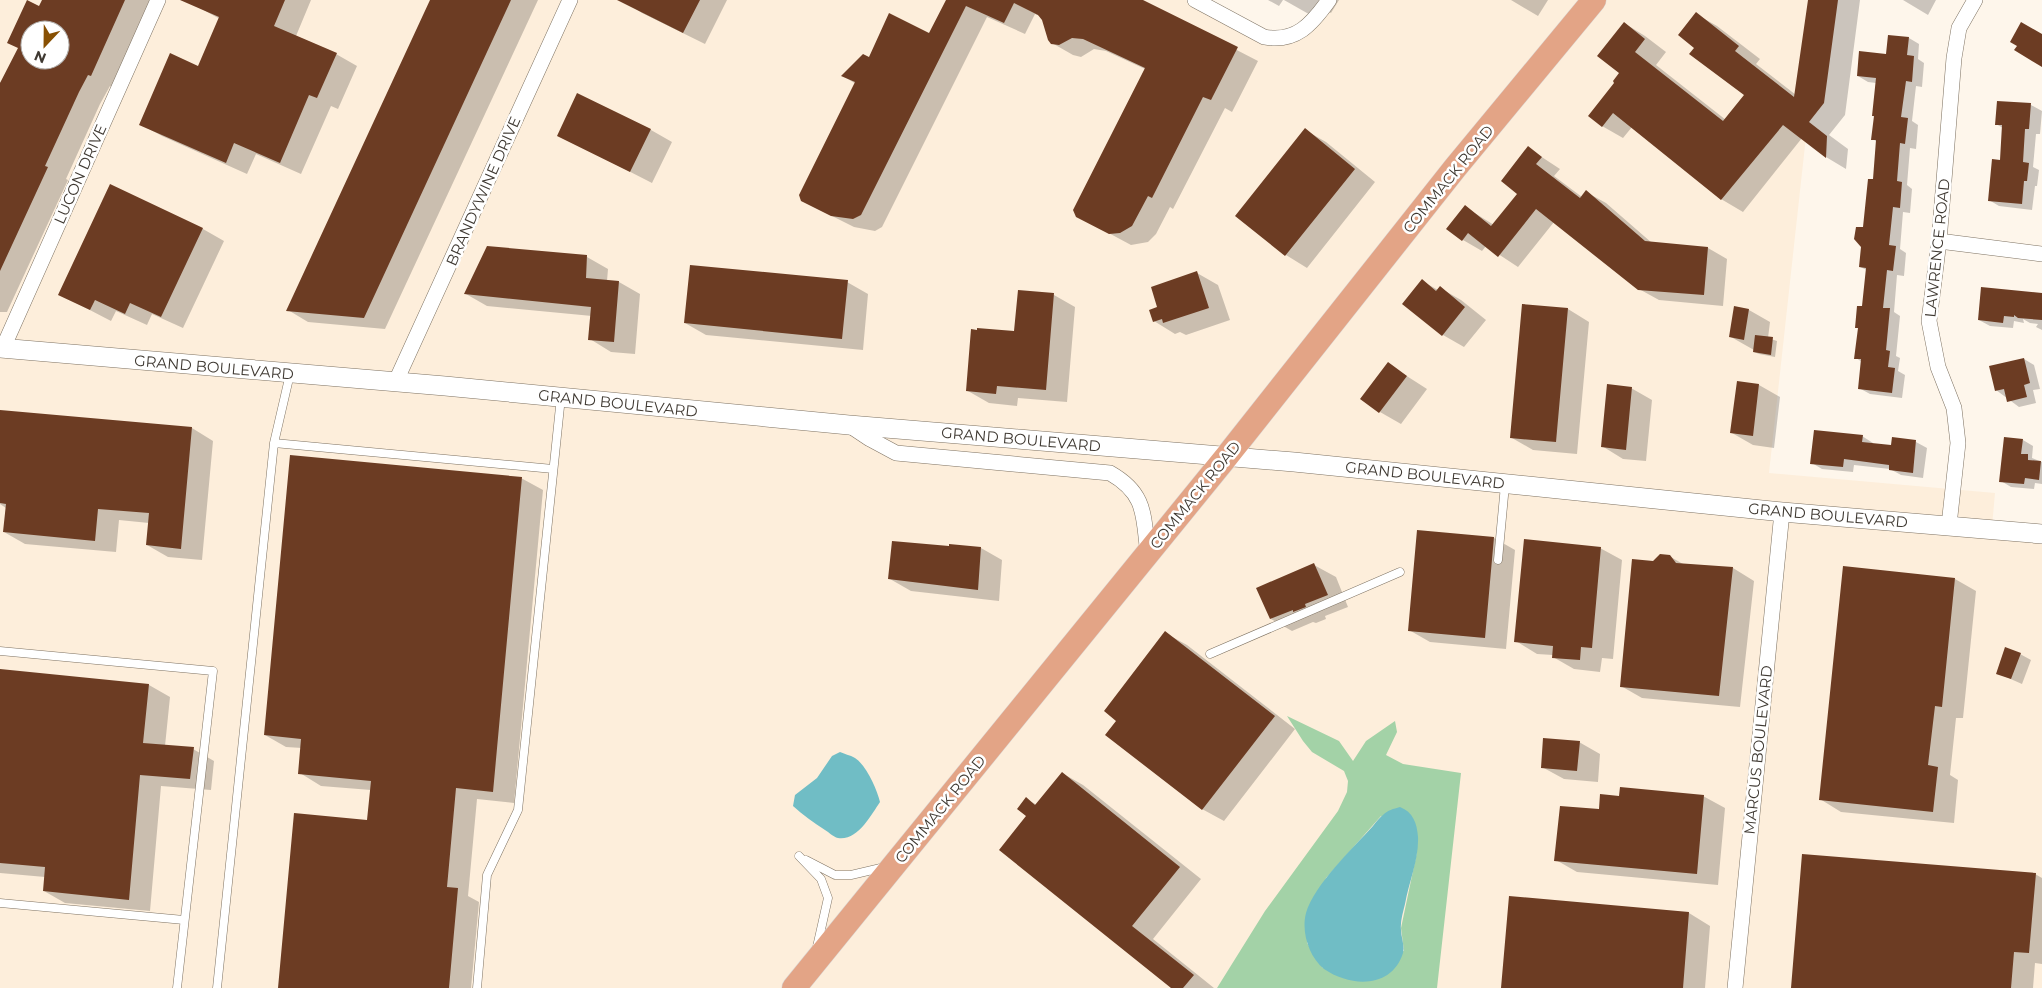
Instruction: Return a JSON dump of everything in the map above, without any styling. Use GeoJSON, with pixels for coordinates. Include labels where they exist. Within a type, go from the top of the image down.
{"type":"FeatureCollection","features":[{"type":"Feature","properties":{"kind":"main road","name":"COMMACK ROAD"},"geometry":{"type":"LineString","coordinates":[[794,988],[1227,456],[1455,168],[1594,0]]}},
{"type":"Feature","properties":{"kind":"street","name":"LUCON DRIVE"},"geometry":{"type":"LineString","coordinates":[[1,348],[158,0]]}},
{"type":"Feature","properties":{"kind":"street","name":"BRANDYWINE DRIVE"},"geometry":{"type":"LineString","coordinates":[[396,381],[570,0]]}},
{"type":"Feature","properties":{"kind":"street"},"geometry":{"type":"LineString","coordinates":[[1195,0],[1264,37],[1283,39],[1309,26],[1329,0]]}},
{"type":"Feature","properties":{"kind":"street","name":"LAWRENCE ROAD"},"geometry":{"type":"LineString","coordinates":[[1949,525],[1958,443],[1954,408],[1938,367],[1929,322],[1939,241],[1954,58],[1960,28],[1975,0]]}},
{"type":"Feature","properties":{"kind":"street"},"geometry":{"type":"LineString","coordinates":[[1939,241],[2042,254]]}},
{"type":"Feature","properties":{"kind":"street","name":"GRAND BOULEVARD"},"geometry":{"type":"LineString","coordinates":[[1,348],[290,374],[396,381],[849,425],[1227,456],[1782,512],[2042,534]]}},
{"type":"Feature","properties":{"kind":"street"},"geometry":{"type":"LineString","coordinates":[[849,425],[885,447],[902,454],[1110,473],[1120,479],[1138,498],[1142,508],[1148,554]]}},
{"type":"Feature","properties":{"kind":"street","name":"MARCUS BOULEVARD"},"geometry":{"type":"LineString","coordinates":[[1736,988],[1782,512]]}},
{"type":"Feature","properties":{"kind":"lane"},"geometry":{"type":"LineString","coordinates":[[217,988],[274,443],[290,374]]}},
{"type":"Feature","properties":{"kind":"lane"},"geometry":{"type":"LineString","coordinates":[[477,988],[487,875],[518,810],[561,397]]}},
{"type":"Feature","properties":{"kind":"lane"},"geometry":{"type":"LineString","coordinates":[[274,443],[553,469]]}},
{"type":"Feature","properties":{"kind":"lane"},"geometry":{"type":"LineString","coordinates":[[1498,560],[1505,484]]}},
{"type":"Feature","properties":{"kind":"lane"},"geometry":{"type":"LineString","coordinates":[[1210,654],[1400,572]]}},
{"type":"Feature","properties":{"kind":"lane"},"geometry":{"type":"LineString","coordinates":[[0,651],[213,671],[177,988]]}},
{"type":"Feature","properties":{"kind":"lane"},"geometry":{"type":"LineString","coordinates":[[811,966],[828,898],[821,879],[798,856],[835,875],[850,875],[894,865]]}},
{"type":"Feature","properties":{"kind":"lane"},"geometry":{"type":"LineString","coordinates":[[0,903],[184,920]]}},
{"type":"Feature","properties":{"kind":"shaded area"},"geometry":{"type":"Polygon","coordinates":[[[0,0],[1195,0],[1283,39],[1329,0],[1821,0],[1769,473],[1995,493],[1991,538],[2042,542],[2042,988],[0,988],[0,0]]]}},
{"type":"Feature","properties":{"kind":"green space"},"geometry":{"type":"Polygon","coordinates":[[[1287,716],[1339,741],[1353,761],[1366,741],[1395,721],[1397,732],[1386,755],[1403,764],[1461,773],[1437,988],[1217,988],[1265,911],[1338,811],[1347,792],[1348,781],[1344,771],[1312,752],[1287,716]],[[1381,816],[1326,878],[1307,943],[1323,968],[1404,951],[1401,928],[1417,852],[1381,816]]]}},
{"type":"Feature","properties":{"kind":"water"},"geometry":{"type":"Polygon","coordinates":[[[840,752],[855,758],[863,766],[874,784],[880,802],[863,826],[845,838],[833,836],[793,806],[795,795],[817,778],[832,756],[840,752]]]}},
{"type":"Feature","properties":{"kind":"water"},"geometry":{"type":"Polygon","coordinates":[[[1400,807],[1414,819],[1418,837],[1415,862],[1401,920],[1403,953],[1398,965],[1381,978],[1358,982],[1335,975],[1324,969],[1310,951],[1306,936],[1305,920],[1310,902],[1325,879],[1382,816],[1400,807]]]}},
{"type":"Feature","properties":{"kind":"building"},"geometry":{"type":"Polygon","coordinates":[[[27,0],[39,6],[42,0],[125,0],[91,76],[88,75],[79,92],[45,166],[48,167],[0,271],[0,83],[18,48],[7,43],[27,0]]]}},
{"type":"Feature","properties":{"kind":"building"},"geometry":{"type":"Polygon","coordinates":[[[180,0],[285,0],[274,26],[337,53],[317,98],[309,95],[280,163],[234,143],[226,163],[139,125],[170,53],[198,66],[219,17],[180,0]]]}},
{"type":"Feature","properties":{"kind":"building"},"geometry":{"type":"Polygon","coordinates":[[[430,0],[511,0],[364,318],[286,311],[430,0]]]}},
{"type":"Feature","properties":{"kind":"building"},"geometry":{"type":"Polygon","coordinates":[[[617,0],[700,0],[683,33],[617,0]]]}},
{"type":"Feature","properties":{"kind":"building"},"geometry":{"type":"Polygon","coordinates":[[[946,0],[1143,0],[1238,47],[1211,100],[1203,97],[1152,198],[1148,196],[1132,226],[1120,233],[1109,234],[1076,217],[1073,210],[1145,68],[1083,39],[1072,38],[1059,45],[1051,44],[1042,20],[1038,15],[1014,3],[1004,23],[966,6],[861,215],[853,219],[831,216],[801,201],[799,195],[855,82],[841,76],[863,54],[869,57],[889,13],[929,33],[946,0]]]}},
{"type":"Feature","properties":{"kind":"building"},"geometry":{"type":"Polygon","coordinates":[[[1808,0],[1838,0],[1824,103],[1809,122],[1827,136],[1826,158],[1783,125],[1721,200],[1613,113],[1602,127],[1588,116],[1614,83],[1613,81],[1619,73],[1597,56],[1624,22],[1645,39],[1635,52],[1723,121],[1744,95],[1689,54],[1694,48],[1678,35],[1696,12],[1739,46],[1735,51],[1794,97],[1808,0]]]}},
{"type":"Feature","properties":{"kind":"building"},"geometry":{"type":"Polygon","coordinates":[[[2021,22],[2042,34],[2042,67],[2014,50],[2017,46],[2010,42],[2021,22]]]}},
{"type":"Feature","properties":{"kind":"building"},"geometry":{"type":"Polygon","coordinates":[[[1888,35],[1909,37],[1907,55],[1914,56],[1912,82],[1906,81],[1901,117],[1908,118],[1905,144],[1900,143],[1897,181],[1902,182],[1900,208],[1893,207],[1889,245],[1896,246],[1893,271],[1887,270],[1883,308],[1890,308],[1886,350],[1890,351],[1888,367],[1895,368],[1892,393],[1858,389],[1861,359],[1854,359],[1858,328],[1855,328],[1857,306],[1862,306],[1866,268],[1859,267],[1861,247],[1854,239],[1856,227],[1863,227],[1868,179],[1873,179],[1876,140],[1871,140],[1876,78],[1857,76],[1859,51],[1886,54],[1888,35]]]}},
{"type":"Feature","properties":{"kind":"building"},"geometry":{"type":"Polygon","coordinates":[[[577,93],[651,129],[630,172],[557,136],[577,93]]]}},
{"type":"Feature","properties":{"kind":"building"},"geometry":{"type":"Polygon","coordinates":[[[1997,101],[2031,103],[2029,129],[2025,129],[2023,162],[2029,163],[2027,181],[2024,181],[2022,204],[1988,201],[1992,159],[2000,160],[2002,125],[1995,125],[1997,101]]]}},
{"type":"Feature","properties":{"kind":"building"},"geometry":{"type":"Polygon","coordinates":[[[1305,128],[1355,169],[1285,256],[1235,216],[1305,128]]]}},
{"type":"Feature","properties":{"kind":"building"},"geometry":{"type":"Polygon","coordinates":[[[1528,146],[1542,157],[1536,164],[1580,198],[1586,190],[1645,241],[1708,247],[1704,295],[1638,290],[1536,209],[1498,257],[1468,233],[1462,241],[1446,229],[1465,205],[1491,226],[1517,194],[1501,181],[1528,146]]]}},
{"type":"Feature","properties":{"kind":"building"},"geometry":{"type":"Polygon","coordinates":[[[110,184],[203,228],[161,317],[130,303],[125,314],[95,300],[90,310],[58,295],[110,184]]]}},
{"type":"Feature","properties":{"kind":"building"},"geometry":{"type":"Polygon","coordinates":[[[487,246],[587,255],[586,278],[619,281],[614,342],[588,340],[591,307],[464,294],[487,246]]]}},
{"type":"Feature","properties":{"kind":"building"},"geometry":{"type":"Polygon","coordinates":[[[690,265],[848,280],[842,339],[684,323],[690,265]]]}},
{"type":"Feature","properties":{"kind":"building"},"geometry":{"type":"Polygon","coordinates":[[[1197,271],[1209,308],[1163,323],[1162,319],[1153,322],[1149,310],[1157,307],[1151,287],[1197,271]]]}},
{"type":"Feature","properties":{"kind":"building"},"geometry":{"type":"Polygon","coordinates":[[[1422,279],[1436,291],[1440,286],[1465,307],[1442,336],[1402,304],[1422,279]]]}},
{"type":"Feature","properties":{"kind":"building"},"geometry":{"type":"Polygon","coordinates":[[[1981,287],[2042,293],[2042,320],[2018,318],[2014,315],[2014,317],[2004,316],[2003,323],[1978,320],[1981,287]]]}},
{"type":"Feature","properties":{"kind":"building"},"geometry":{"type":"Polygon","coordinates":[[[1018,290],[1054,293],[1046,390],[997,386],[996,394],[966,391],[971,329],[1014,331],[1018,290]]]}},
{"type":"Feature","properties":{"kind":"building"},"geometry":{"type":"Polygon","coordinates":[[[1522,304],[1568,308],[1556,442],[1510,438],[1522,304]]]}},
{"type":"Feature","properties":{"kind":"building"},"geometry":{"type":"Polygon","coordinates":[[[1734,306],[1749,309],[1744,340],[1729,337],[1734,306]]]}},
{"type":"Feature","properties":{"kind":"building"},"geometry":{"type":"Polygon","coordinates":[[[1755,335],[1773,337],[1771,355],[1753,352],[1755,335]]]}},
{"type":"Feature","properties":{"kind":"building"},"geometry":{"type":"Polygon","coordinates":[[[2024,358],[2030,383],[2024,385],[2027,397],[2007,402],[2004,389],[1995,391],[1989,366],[2024,358]]]}},
{"type":"Feature","properties":{"kind":"building"},"geometry":{"type":"Polygon","coordinates":[[[1388,362],[1407,376],[1379,413],[1360,399],[1388,362]]]}},
{"type":"Feature","properties":{"kind":"building"},"geometry":{"type":"Polygon","coordinates":[[[1737,381],[1759,384],[1753,436],[1730,433],[1737,381]]]}},
{"type":"Feature","properties":{"kind":"building"},"geometry":{"type":"Polygon","coordinates":[[[1607,384],[1632,387],[1626,450],[1601,447],[1607,384]]]}},
{"type":"Feature","properties":{"kind":"building"},"geometry":{"type":"Polygon","coordinates":[[[0,410],[192,427],[181,549],[146,545],[149,513],[98,509],[95,541],[3,532],[6,504],[0,503],[0,410]]]}},
{"type":"Feature","properties":{"kind":"building"},"geometry":{"type":"Polygon","coordinates":[[[1814,430],[1863,435],[1862,442],[1891,445],[1892,437],[1916,440],[1913,473],[1889,470],[1889,465],[1844,459],[1843,467],[1810,464],[1814,430]]]}},
{"type":"Feature","properties":{"kind":"building"},"geometry":{"type":"Polygon","coordinates":[[[2004,437],[2023,439],[2021,454],[2028,454],[2028,460],[2041,461],[2039,480],[2025,478],[2024,484],[1999,482],[2004,437]]]}},
{"type":"Feature","properties":{"kind":"building"},"geometry":{"type":"Polygon","coordinates":[[[290,455],[522,477],[493,792],[456,788],[447,887],[458,888],[449,988],[278,988],[294,813],[367,820],[371,781],[298,774],[301,739],[264,735],[290,455]]]}},
{"type":"Feature","properties":{"kind":"building"},"geometry":{"type":"Polygon","coordinates":[[[1417,530],[1494,537],[1485,638],[1408,631],[1417,530]]]}},
{"type":"Feature","properties":{"kind":"building"},"geometry":{"type":"Polygon","coordinates":[[[1524,539],[1601,547],[1592,648],[1581,647],[1580,660],[1552,658],[1553,646],[1514,642],[1524,539]]]}},
{"type":"Feature","properties":{"kind":"building"},"geometry":{"type":"Polygon","coordinates":[[[892,541],[981,547],[978,590],[888,579],[892,541]]]}},
{"type":"Feature","properties":{"kind":"building"},"geometry":{"type":"Polygon","coordinates":[[[1660,554],[1670,555],[1676,563],[1733,567],[1719,696],[1620,687],[1632,559],[1653,561],[1660,554]]]}},
{"type":"Feature","properties":{"kind":"building"},"geometry":{"type":"Polygon","coordinates":[[[1314,563],[1328,595],[1305,604],[1306,607],[1270,619],[1256,588],[1314,563]]]}},
{"type":"Feature","properties":{"kind":"building"},"geometry":{"type":"Polygon","coordinates":[[[1843,566],[1955,578],[1942,707],[1935,706],[1928,765],[1938,767],[1933,812],[1819,800],[1843,566]]]}},
{"type":"Feature","properties":{"kind":"building"},"geometry":{"type":"Polygon","coordinates":[[[1165,631],[1275,716],[1202,810],[1105,735],[1116,721],[1104,711],[1165,631]]]}},
{"type":"Feature","properties":{"kind":"building"},"geometry":{"type":"Polygon","coordinates":[[[2005,647],[2021,653],[2011,679],[1996,674],[2005,647]]]}},
{"type":"Feature","properties":{"kind":"building"},"geometry":{"type":"Polygon","coordinates":[[[0,669],[149,684],[143,743],[194,747],[190,779],[140,775],[129,900],[43,891],[45,867],[0,863],[0,669]]]}},
{"type":"Feature","properties":{"kind":"building"},"geometry":{"type":"Polygon","coordinates":[[[1543,738],[1580,741],[1577,771],[1541,768],[1543,738]]]}},
{"type":"Feature","properties":{"kind":"building"},"geometry":{"type":"Polygon","coordinates":[[[1062,772],[1180,867],[1132,926],[1194,975],[1183,988],[1171,988],[999,850],[1026,816],[1017,809],[1026,797],[1035,805],[1062,772]]]}},
{"type":"Feature","properties":{"kind":"building"},"geometry":{"type":"Polygon","coordinates":[[[1620,787],[1704,795],[1697,874],[1554,861],[1560,806],[1599,809],[1600,794],[1619,796],[1620,787]]]}},
{"type":"Feature","properties":{"kind":"building"},"geometry":{"type":"Polygon","coordinates":[[[1802,854],[2036,873],[2029,953],[2014,952],[2011,988],[1791,988],[1802,854]]]}},
{"type":"Feature","properties":{"kind":"building"},"geometry":{"type":"Polygon","coordinates":[[[1509,896],[1689,912],[1683,988],[1501,988],[1509,896]]]}}]}
